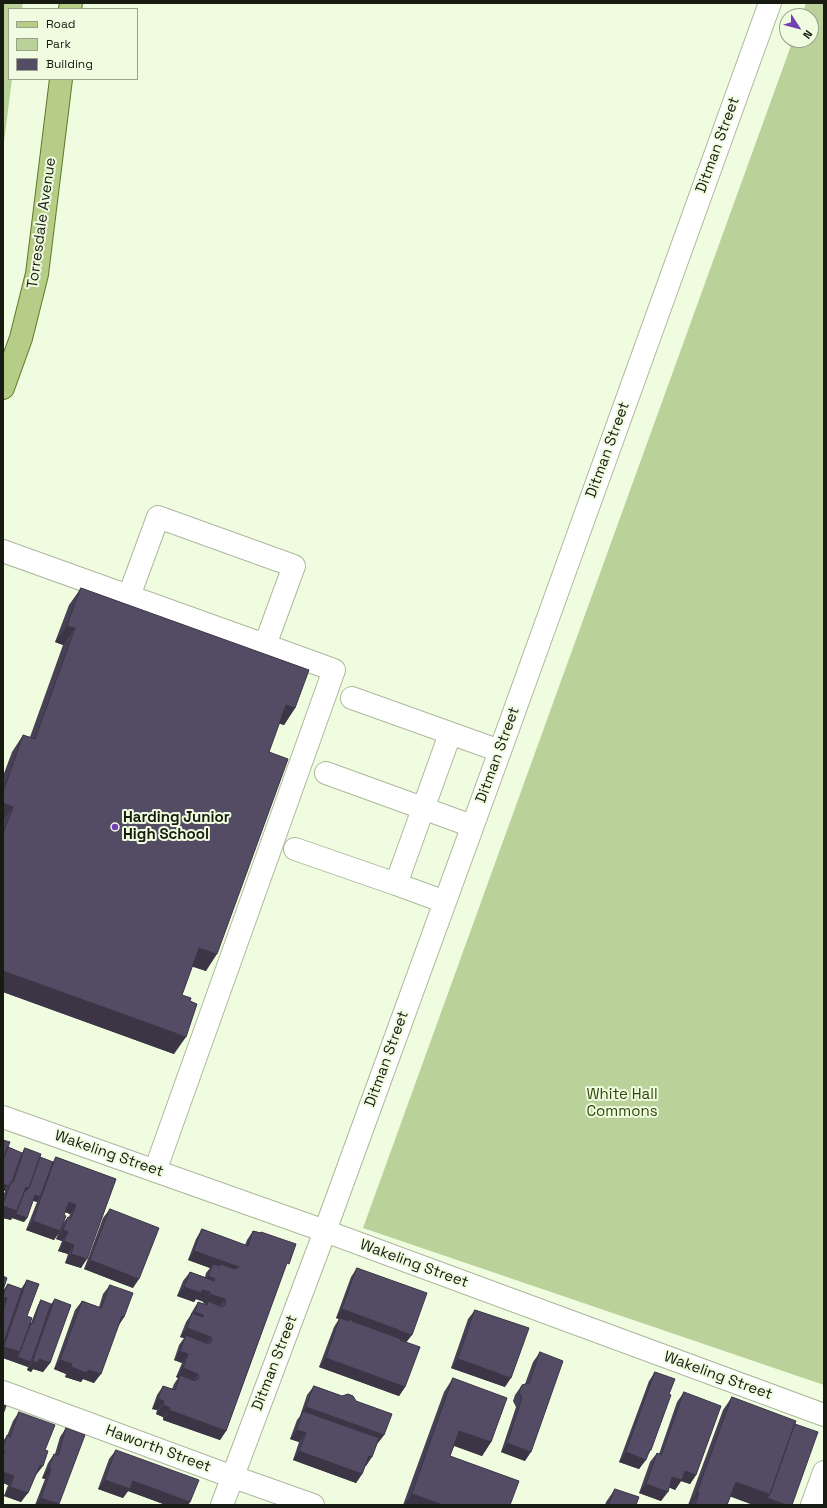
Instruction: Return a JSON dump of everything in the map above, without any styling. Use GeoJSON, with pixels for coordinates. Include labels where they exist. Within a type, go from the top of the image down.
{"type":"FeatureCollection","features":[{"type":"Feature","properties":{"kind":"main road","name":"Torresdale Avenue"},"geometry":{"type":"LineString","coordinates":[[3,388],[21,338],[37,274],[61,80]]}},
{"type":"Feature","properties":{"kind":"street","name":"Ditman Street"},"geometry":{"type":"LineString","coordinates":[[222,1505],[325,1231],[500,752],[770,3]]}},
{"type":"Feature","properties":{"kind":"street"},"geometry":{"type":"LineString","coordinates":[[129,596],[158,517],[294,566],[265,645]]}},
{"type":"Feature","properties":{"kind":"street"},"geometry":{"type":"LineString","coordinates":[[3,551],[334,670],[155,1170]]}},
{"type":"Feature","properties":{"kind":"street"},"geometry":{"type":"LineString","coordinates":[[352,698],[500,752]]}},
{"type":"Feature","properties":{"kind":"street"},"geometry":{"type":"LineString","coordinates":[[396,884],[450,734]]}},
{"type":"Feature","properties":{"kind":"street"},"geometry":{"type":"LineString","coordinates":[[326,773],[472,826]]}},
{"type":"Feature","properties":{"kind":"street"},"geometry":{"type":"LineString","coordinates":[[295,849],[445,902]]}},
{"type":"Feature","properties":{"kind":"street","name":"Wakeling Street"},"geometry":{"type":"LineString","coordinates":[[3,1117],[325,1231],[824,1415]]}},
{"type":"Feature","properties":{"kind":"street","name":"Haworth Street"},"geometry":{"type":"LineString","coordinates":[[3,1392],[313,1505]]}},
{"type":"Feature","properties":{"kind":"street"},"geometry":{"type":"LineString","coordinates":[[812,1505],[824,1472]]}},
{"type":"Feature","properties":{"kind":"green space"},"geometry":{"type":"Polygon","coordinates":[[[3,3],[23,3],[22,8],[8,8],[8,80],[12,80],[3,150],[3,3]]]}},
{"type":"Feature","properties":{"kind":"green space","name":"White Hall Commons"},"geometry":{"type":"Polygon","coordinates":[[[806,3],[824,3],[824,1385],[363,1228],[790,48],[819,48],[819,8],[804,8],[806,3]]]}},
{"type":"Feature","properties":{"kind":"building"},"geometry":{"type":"Polygon","coordinates":[[[81,588],[309,670],[295,708],[286,705],[269,752],[288,759],[217,954],[199,948],[182,995],[191,998],[190,1001],[197,1004],[186,1037],[3,971],[3,833],[13,807],[3,803],[3,792],[23,735],[35,739],[75,628],[67,626],[81,588]]]}},
{"type":"Feature","properties":{"kind":"building"},"geometry":{"type":"Polygon","coordinates":[[[3,1140],[10,1142],[3,1160],[3,1140]]]}},
{"type":"Feature","properties":{"kind":"building"},"geometry":{"type":"Polygon","coordinates":[[[8,1147],[22,1153],[12,1182],[8,1186],[3,1184],[3,1160],[8,1147]]]}},
{"type":"Feature","properties":{"kind":"building"},"geometry":{"type":"Polygon","coordinates":[[[25,1148],[41,1154],[29,1188],[26,1187],[17,1211],[3,1206],[3,1204],[11,1182],[13,1182],[25,1148]]]}},
{"type":"Feature","properties":{"kind":"building"},"geometry":{"type":"Polygon","coordinates":[[[40,1157],[53,1162],[40,1197],[35,1195],[27,1218],[16,1214],[24,1192],[29,1188],[40,1157]]]}},
{"type":"Feature","properties":{"kind":"building"},"geometry":{"type":"Polygon","coordinates":[[[56,1157],[116,1179],[87,1259],[71,1254],[74,1245],[64,1241],[68,1232],[63,1230],[68,1217],[71,1218],[76,1205],[69,1202],[64,1215],[66,1216],[60,1231],[33,1221],[56,1157]]]}},
{"type":"Feature","properties":{"kind":"building"},"geometry":{"type":"Polygon","coordinates":[[[110,1209],[159,1228],[139,1279],[90,1260],[110,1209]]]}},
{"type":"Feature","properties":{"kind":"building"},"geometry":{"type":"Polygon","coordinates":[[[202,1229],[248,1246],[253,1231],[261,1232],[296,1244],[289,1264],[287,1263],[226,1431],[169,1410],[170,1408],[163,1405],[164,1401],[158,1399],[163,1386],[175,1390],[180,1375],[195,1381],[199,1378],[198,1374],[183,1368],[188,1354],[180,1351],[186,1335],[208,1344],[212,1341],[211,1337],[187,1328],[192,1313],[203,1317],[203,1315],[195,1312],[198,1302],[207,1305],[208,1301],[222,1307],[226,1304],[225,1299],[210,1294],[210,1292],[202,1290],[201,1293],[184,1287],[190,1272],[214,1281],[215,1279],[208,1276],[213,1264],[220,1266],[221,1264],[235,1269],[239,1267],[194,1251],[202,1229]]]}},
{"type":"Feature","properties":{"kind":"building"},"geometry":{"type":"Polygon","coordinates":[[[357,1268],[427,1293],[412,1335],[342,1309],[357,1268]]]}},
{"type":"Feature","properties":{"kind":"building"},"geometry":{"type":"Polygon","coordinates":[[[3,1276],[7,1278],[3,1290],[3,1276]]]}},
{"type":"Feature","properties":{"kind":"building"},"geometry":{"type":"Polygon","coordinates":[[[27,1280],[39,1284],[27,1316],[32,1318],[20,1352],[4,1347],[27,1280]]]}},
{"type":"Feature","properties":{"kind":"building"},"geometry":{"type":"Polygon","coordinates":[[[8,1284],[22,1289],[3,1344],[3,1311],[7,1298],[3,1297],[8,1284]]]}},
{"type":"Feature","properties":{"kind":"building"},"geometry":{"type":"Polygon","coordinates":[[[110,1285],[133,1293],[124,1317],[122,1316],[101,1374],[88,1370],[87,1373],[71,1367],[72,1364],[60,1360],[82,1301],[101,1308],[110,1285]]]}},
{"type":"Feature","properties":{"kind":"building"},"geometry":{"type":"Polygon","coordinates":[[[55,1299],[71,1305],[50,1363],[39,1359],[38,1363],[33,1361],[55,1299]]]}},
{"type":"Feature","properties":{"kind":"building"},"geometry":{"type":"Polygon","coordinates":[[[41,1300],[51,1304],[31,1362],[17,1357],[31,1323],[33,1323],[41,1300]]]}},
{"type":"Feature","properties":{"kind":"building"},"geometry":{"type":"Polygon","coordinates":[[[475,1310],[529,1328],[511,1378],[458,1359],[475,1310]]]}},
{"type":"Feature","properties":{"kind":"building"},"geometry":{"type":"Polygon","coordinates":[[[340,1318],[349,1321],[349,1319],[352,1320],[420,1347],[405,1387],[326,1358],[340,1318]]]}},
{"type":"Feature","properties":{"kind":"building"},"geometry":{"type":"Polygon","coordinates":[[[540,1352],[563,1361],[531,1452],[507,1443],[522,1398],[519,1392],[522,1385],[529,1383],[540,1352]]]}},
{"type":"Feature","properties":{"kind":"building"},"geometry":{"type":"Polygon","coordinates":[[[655,1372],[675,1379],[669,1394],[671,1395],[646,1460],[626,1452],[655,1372]]]}},
{"type":"Feature","properties":{"kind":"building"},"geometry":{"type":"Polygon","coordinates":[[[453,1378],[507,1398],[491,1442],[459,1431],[450,1456],[519,1481],[510,1505],[443,1505],[412,1494],[453,1378]]]}},
{"type":"Feature","properties":{"kind":"building"},"geometry":{"type":"Polygon","coordinates":[[[314,1386],[342,1396],[348,1394],[353,1396],[356,1401],[392,1414],[384,1435],[306,1407],[314,1386]]]}},
{"type":"Feature","properties":{"kind":"building"},"geometry":{"type":"Polygon","coordinates":[[[684,1392],[721,1406],[696,1475],[685,1471],[682,1480],[672,1477],[668,1492],[646,1484],[657,1453],[661,1455],[684,1392]]]}},
{"type":"Feature","properties":{"kind":"building"},"geometry":{"type":"Polygon","coordinates":[[[732,1397],[796,1421],[770,1494],[736,1482],[727,1505],[695,1505],[699,1493],[697,1493],[732,1397]]]}},
{"type":"Feature","properties":{"kind":"building"},"geometry":{"type":"Polygon","coordinates":[[[3,1405],[6,1406],[3,1414],[3,1405]]]}},
{"type":"Feature","properties":{"kind":"building"},"geometry":{"type":"Polygon","coordinates":[[[303,1411],[379,1438],[372,1457],[369,1456],[362,1474],[299,1451],[306,1433],[297,1430],[303,1411]]]}},
{"type":"Feature","properties":{"kind":"building"},"geometry":{"type":"Polygon","coordinates":[[[19,1412],[55,1425],[45,1450],[48,1451],[43,1466],[40,1465],[28,1493],[10,1487],[14,1476],[3,1472],[3,1455],[5,1451],[3,1451],[3,1447],[7,1435],[10,1437],[19,1412]]]}},
{"type":"Feature","properties":{"kind":"building"},"geometry":{"type":"Polygon","coordinates":[[[795,1424],[818,1432],[792,1505],[786,1505],[767,1498],[770,1494],[795,1424]]]}},
{"type":"Feature","properties":{"kind":"building"},"geometry":{"type":"Polygon","coordinates":[[[66,1428],[85,1435],[59,1504],[41,1498],[51,1469],[49,1468],[54,1454],[58,1455],[66,1428]]]}},
{"type":"Feature","properties":{"kind":"building"},"geometry":{"type":"Polygon","coordinates":[[[116,1450],[199,1480],[190,1502],[133,1481],[130,1489],[105,1480],[116,1450]]]}},
{"type":"Feature","properties":{"kind":"building"},"geometry":{"type":"Polygon","coordinates":[[[615,1489],[639,1497],[636,1505],[609,1505],[615,1489]]]}},
{"type":"Feature","properties":{"kind":"place","name":"Harding Junior High School"},"geometry":{"type":"Point","coordinates":[115,827]}}]}
